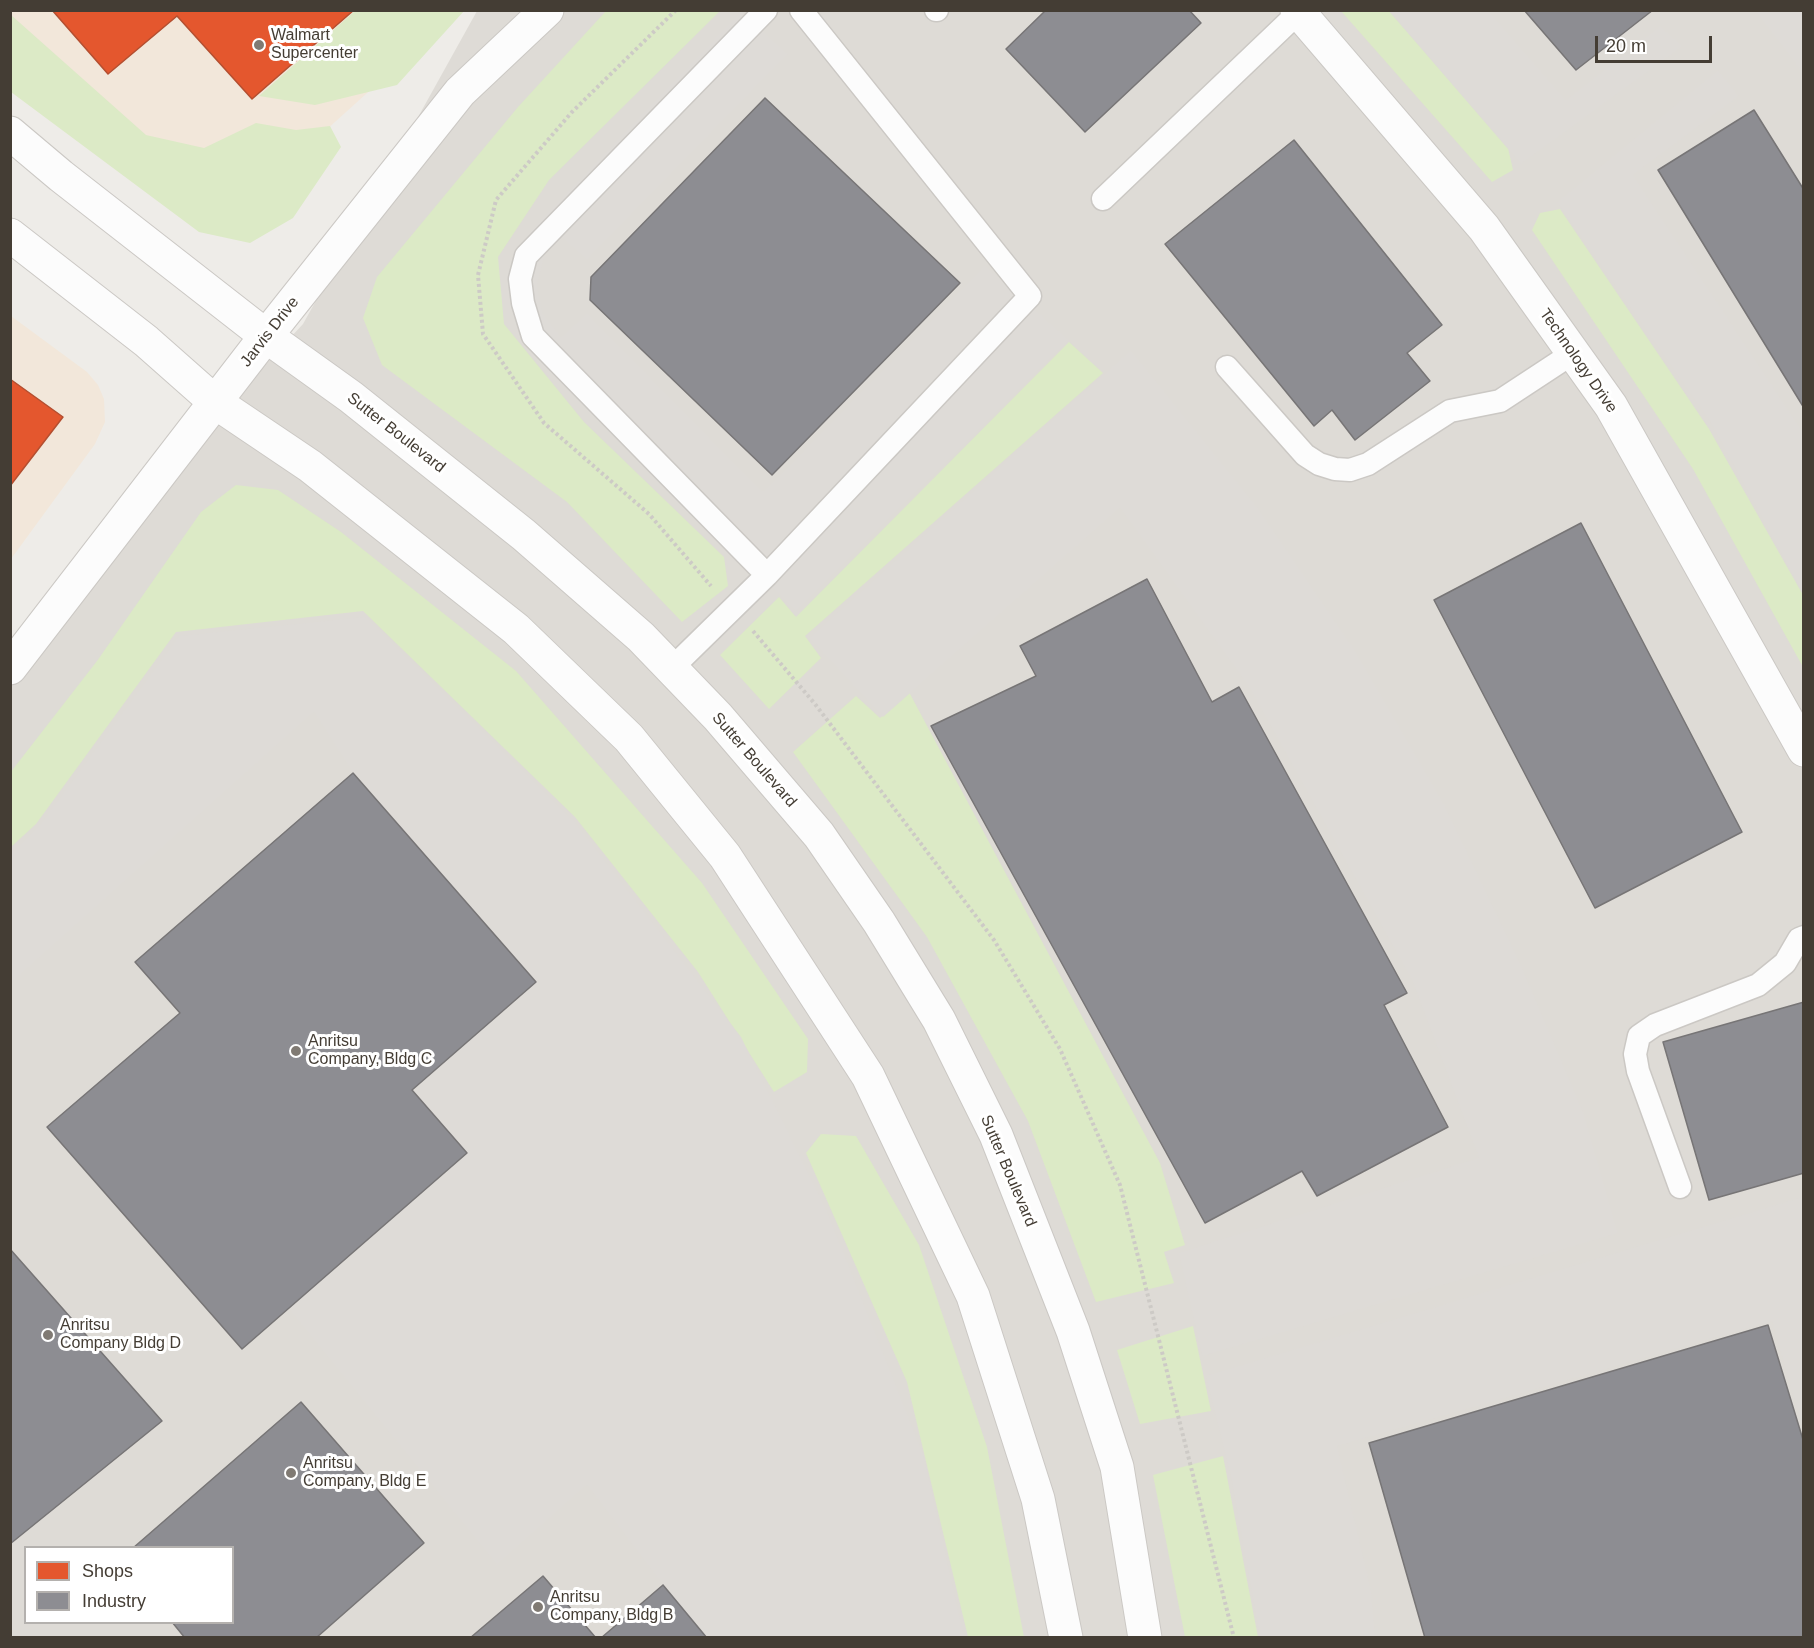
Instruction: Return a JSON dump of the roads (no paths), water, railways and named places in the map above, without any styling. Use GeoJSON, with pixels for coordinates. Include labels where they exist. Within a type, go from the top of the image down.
{"type":"FeatureCollection","features":[{"type":"Feature","properties":{"kind":"street","name":"Jarvis Drive"},"geometry":{"type":"LineString","coordinates":[[10,668],[266,336],[460,92],[547,10]]}},
{"type":"Feature","properties":{"kind":"street","name":"Technology Drive"},"geometry":{"type":"LineString","coordinates":[[1298,11],[1484,228],[1611,406],[1803,750]]}},
{"type":"Feature","properties":{"kind":"street","name":"Sutter Boulevard"},"geometry":{"type":"LineString","coordinates":[[10,133],[61,176],[266,336],[351,397],[524,535],[641,637],[672,668],[752,754],[819,835],[879,922],[939,1020],[996,1135],[1072,1331],[1117,1467],[1145,1638]]}},
{"type":"Feature","properties":{"kind":"street"},"geometry":{"type":"LineString","coordinates":[[10,235],[147,341],[215,402],[310,466],[516,629],[629,738],[725,856],[868,1076],[973,1296],[1038,1499],[1066,1638]]}},
{"type":"Feature","properties":{"kind":"lane"},"geometry":{"type":"LineString","coordinates":[[766,10],[526,256],[520,279],[523,303],[533,336],[767,575]]}},
{"type":"Feature","properties":{"kind":"lane"},"geometry":{"type":"LineString","coordinates":[[672,668],[767,575],[1030,296],[801,10]]}},
{"type":"Feature","properties":{"kind":"lane"},"geometry":{"type":"LineString","coordinates":[[1103,199],[1298,11]]}},
{"type":"Feature","properties":{"kind":"lane"},"geometry":{"type":"LineString","coordinates":[[1227,367],[1305,454],[1319,464],[1335,469],[1350,470],[1368,464],[1450,411],[1500,401],[1573,352]]}},
{"type":"Feature","properties":{"kind":"lane"},"geometry":{"type":"LineString","coordinates":[[1680,1187],[1638,1071],[1635,1054],[1639,1036],[1655,1025],[1758,985],[1785,963],[1799,939],[1803,937]]}},
{"type":"Feature","properties":{"kind":"place","name":"Walmart Supercenter"},"geometry":{"type":"Point","coordinates":[259,45]}},
{"type":"Feature","properties":{"kind":"place","name":"Anritsu Company, Bldg C"},"geometry":{"type":"Point","coordinates":[296,1051]}},
{"type":"Feature","properties":{"kind":"place","name":"Anritsu Company Bldg D"},"geometry":{"type":"Point","coordinates":[48,1335]}},
{"type":"Feature","properties":{"kind":"place","name":"Anritsu Company, Bldg E"},"geometry":{"type":"Point","coordinates":[291,1473]}},
{"type":"Feature","properties":{"kind":"place","name":"Anritsu Company, Bldg B"},"geometry":{"type":"Point","coordinates":[538,1607]}}]}
